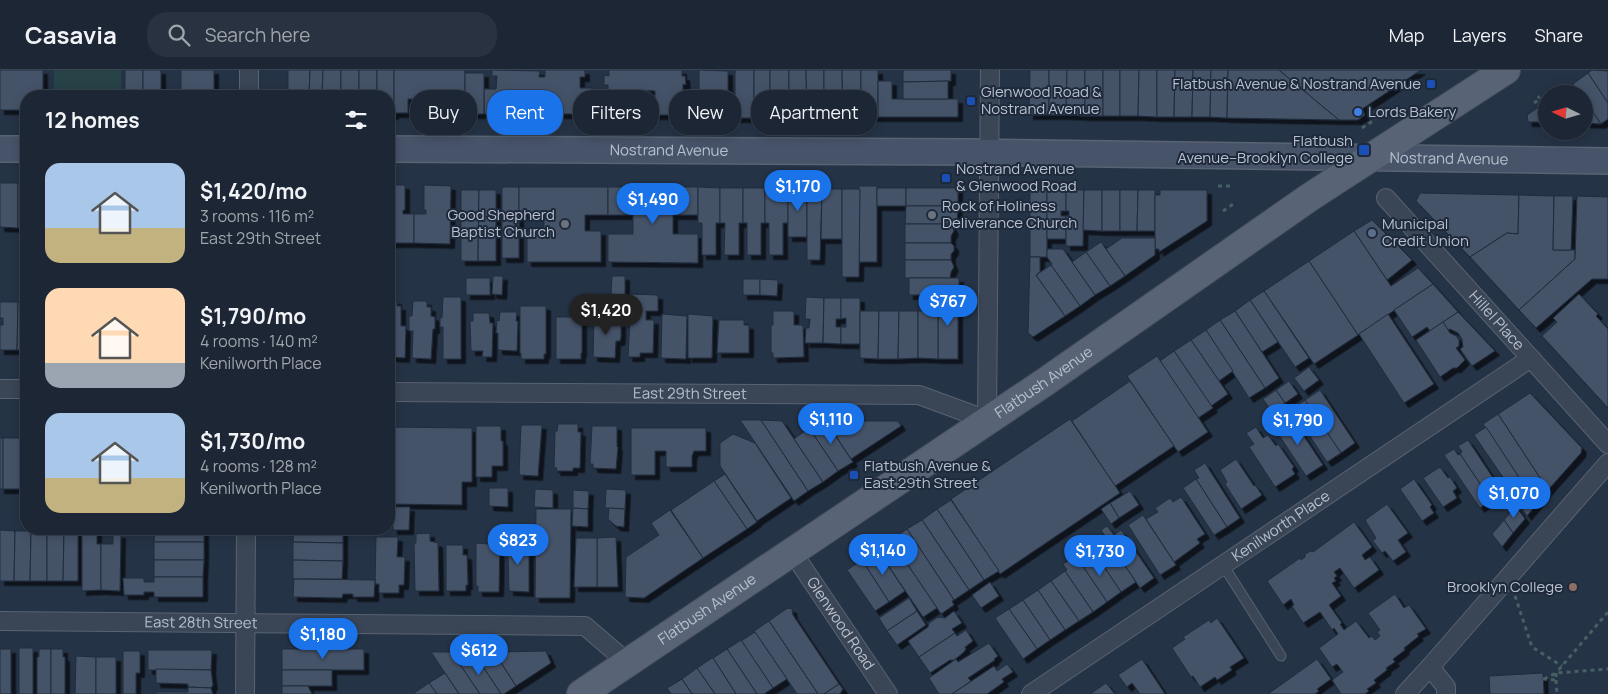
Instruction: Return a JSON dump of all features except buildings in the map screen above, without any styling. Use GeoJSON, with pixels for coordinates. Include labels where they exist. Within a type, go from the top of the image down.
{"type":"FeatureCollection","features":[{"type":"Feature","properties":{"kind":"main road","name":"Flatbush Avenue"},"geometry":{"type":"LineString","coordinates":[[581,694],[1045,382],[1310,197],[1506,70]]}},
{"type":"Feature","properties":{"kind":"main road","name":"Nostrand Avenue"},"geometry":{"type":"LineString","coordinates":[[395,148],[1608,161]]}},
{"type":"Feature","properties":{"kind":"main road"},"geometry":{"type":"LineString","coordinates":[[0,149],[20,149]]}},
{"type":"Feature","properties":{"kind":"street"},"geometry":{"type":"LineString","coordinates":[[249,70],[249,90]]}},
{"type":"Feature","properties":{"kind":"street"},"geometry":{"type":"LineString","coordinates":[[987,420],[990,70]]}},
{"type":"Feature","properties":{"kind":"street","name":"Hillel Place"},"geometry":{"type":"LineString","coordinates":[[1386,198],[1608,444]]}},
{"type":"Feature","properties":{"kind":"street","name":"Kenilworth Place"},"geometry":{"type":"LineString","coordinates":[[1031,694],[1530,358]]}},
{"type":"Feature","properties":{"kind":"street"},"geometry":{"type":"LineString","coordinates":[[0,389],[20,389]]}},
{"type":"Feature","properties":{"kind":"street","name":"East 29th Street"},"geometry":{"type":"LineString","coordinates":[[395,392],[918,396],[987,420]]}},
{"type":"Feature","properties":{"kind":"street"},"geometry":{"type":"LineString","coordinates":[[1404,694],[1430,667],[1608,463]]}},
{"type":"Feature","properties":{"kind":"street"},"geometry":{"type":"LineString","coordinates":[[245,694],[246,535]]}},
{"type":"Feature","properties":{"kind":"street","name":"Glenwood Road"},"geometry":{"type":"LineString","coordinates":[[793,553],[888,694]]}},
{"type":"Feature","properties":{"kind":"street","name":"East 28th Street"},"geometry":{"type":"LineString","coordinates":[[0,621],[585,626],[628,663]]}},
{"type":"Feature","properties":{"kind":"street"},"geometry":{"type":"LineString","coordinates":[[1430,667],[1446,687],[1446,694]]}},
{"type":"Feature","properties":{"kind":"lane"},"geometry":{"type":"LineString","coordinates":[[1223,565],[1281,656]]}},
{"type":"Feature","properties":{"kind":"path"},"geometry":{"type":"LineString","coordinates":[[1406,90],[1411,86],[1415,91]]}},
{"type":"Feature","properties":{"kind":"path"},"geometry":{"type":"LineString","coordinates":[[1534,103],[1538,100]]}},
{"type":"Feature","properties":{"kind":"path"},"geometry":{"type":"LineString","coordinates":[[1362,128],[1376,119]]}},
{"type":"Feature","properties":{"kind":"path"},"geometry":{"type":"LineString","coordinates":[[1218,186],[1234,186]]}},
{"type":"Feature","properties":{"kind":"path"},"geometry":{"type":"LineString","coordinates":[[1223,211],[1236,202]]}},
{"type":"Feature","properties":{"kind":"path"},"geometry":{"type":"LineString","coordinates":[[1515,596],[1532,647],[1562,666]]}},
{"type":"Feature","properties":{"kind":"path"},"geometry":{"type":"LineString","coordinates":[[1556,694],[1556,673],[1608,612]]}},
{"type":"Feature","properties":{"kind":"path"},"geometry":{"type":"LineString","coordinates":[[1556,680],[1543,679],[1556,673],[1608,669]]}},
{"type":"Feature","properties":{"kind":"green space"},"geometry":{"type":"Polygon","coordinates":[[[54,70],[121,70],[121,90],[54,90],[54,70]]]}},
{"type":"Feature","properties":{"kind":"place","name":"Flatbush Avenue & Nostrand Avenue"},"geometry":{"type":"Point","coordinates":[1431,84]}},
{"type":"Feature","properties":{"kind":"place","name":"Glenwood Road & Nostrand Avenue"},"geometry":{"type":"Point","coordinates":[971,101]}},
{"type":"Feature","properties":{"kind":"place","name":"Lords Bakery"},"geometry":{"type":"Point","coordinates":[1358,112]}},
{"type":"Feature","properties":{"kind":"place","name":"Flatbush Avenue–Brooklyn College"},"geometry":{"type":"Point","coordinates":[1364,150]}},
{"type":"Feature","properties":{"kind":"place","name":"Nostrand Avenue & Glenwood Road"},"geometry":{"type":"Point","coordinates":[946,178]}},
{"type":"Feature","properties":{"kind":"place","name":"Rock of Holiness Deliverance Church"},"geometry":{"type":"Point","coordinates":[932,215]}},
{"type":"Feature","properties":{"kind":"place","name":"Good Shepherd Baptist Church"},"geometry":{"type":"Point","coordinates":[565,224]}},
{"type":"Feature","properties":{"kind":"place","name":"Municipal Credit Union"},"geometry":{"type":"Point","coordinates":[1372,233]}},
{"type":"Feature","properties":{"kind":"place","name":"Flatbush Avenue & East 29th Street"},"geometry":{"type":"Point","coordinates":[854,475]}},
{"type":"Feature","properties":{"kind":"place","name":"Brooklyn College"},"geometry":{"type":"Point","coordinates":[1573,587]}}]}
